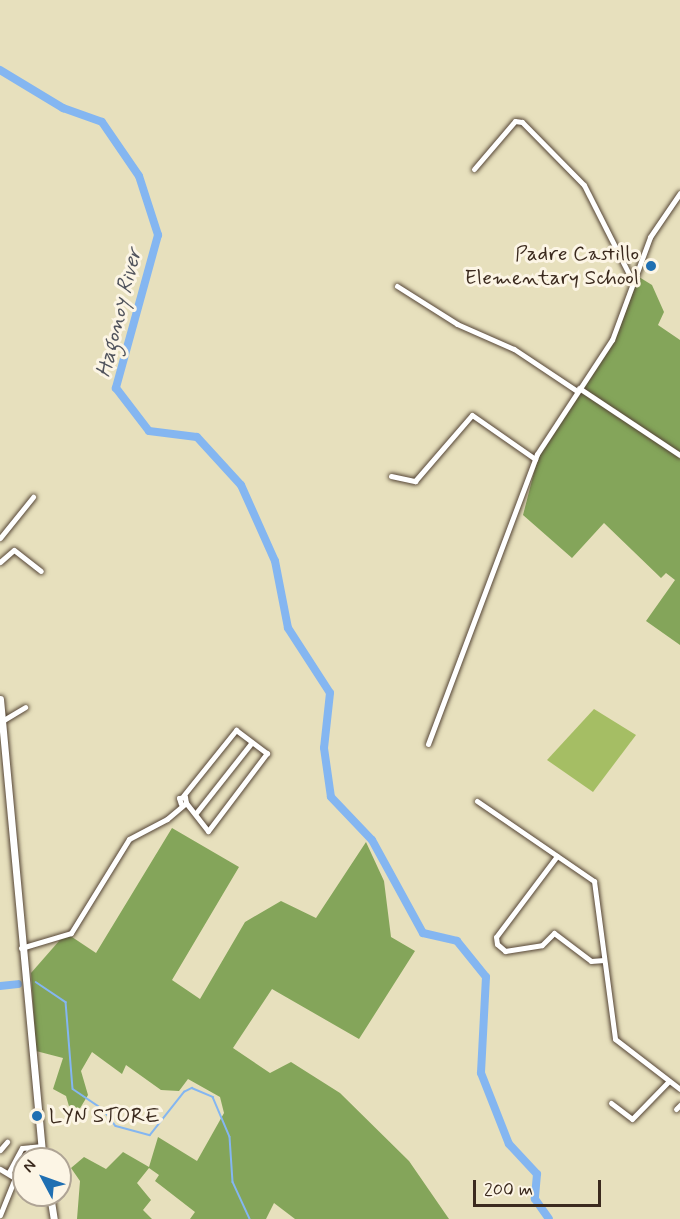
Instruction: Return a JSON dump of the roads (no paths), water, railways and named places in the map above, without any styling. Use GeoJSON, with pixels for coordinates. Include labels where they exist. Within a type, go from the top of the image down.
{"type":"FeatureCollection","features":[{"type":"Feature","properties":{"kind":"main road"},"geometry":{"type":"LineString","coordinates":[[0,702],[40,1146]]}},
{"type":"Feature","properties":{"kind":"street"},"geometry":{"type":"LineString","coordinates":[[474,169],[515,122],[522,122],[584,185],[632,280]]}},
{"type":"Feature","properties":{"kind":"street"},"geometry":{"type":"LineString","coordinates":[[428,744],[535,459],[578,389],[612,340],[632,280],[650,237],[680,193]]}},
{"type":"Feature","properties":{"kind":"street"},"geometry":{"type":"LineString","coordinates":[[398,286],[457,324],[514,348],[680,455]]}},
{"type":"Feature","properties":{"kind":"street"},"geometry":{"type":"LineString","coordinates":[[391,476],[415,481],[472,415],[535,459]]}},
{"type":"Feature","properties":{"kind":"street"},"geometry":{"type":"LineString","coordinates":[[0,538],[33,497]]}},
{"type":"Feature","properties":{"kind":"street"},"geometry":{"type":"LineString","coordinates":[[0,562],[14,550],[42,572]]}},
{"type":"Feature","properties":{"kind":"street"},"geometry":{"type":"LineString","coordinates":[[2,721],[25,707]]}},
{"type":"Feature","properties":{"kind":"street"},"geometry":{"type":"LineString","coordinates":[[21,948],[71,933],[129,839],[157,826],[183,804],[183,796],[236,730],[267,755],[208,831],[196,813],[183,804]]}},
{"type":"Feature","properties":{"kind":"street"},"geometry":{"type":"LineString","coordinates":[[196,813],[252,742]]}},
{"type":"Feature","properties":{"kind":"street"},"geometry":{"type":"LineString","coordinates":[[477,801],[594,881],[615,1039],[680,1089]]}},
{"type":"Feature","properties":{"kind":"street"},"geometry":{"type":"LineString","coordinates":[[557,856],[496,937],[497,944],[505,951],[542,945],[554,933],[591,961],[604,960]]}},
{"type":"Feature","properties":{"kind":"street"},"geometry":{"type":"LineString","coordinates":[[611,1103],[632,1119],[669,1081]]}},
{"type":"Feature","properties":{"kind":"street"},"geometry":{"type":"LineString","coordinates":[[0,1150],[8,1142]]}},
{"type":"Feature","properties":{"kind":"street"},"geometry":{"type":"LineString","coordinates":[[0,1169],[12,1173],[8,1196],[0,1215]]}},
{"type":"Feature","properties":{"kind":"street"},"geometry":{"type":"LineString","coordinates":[[0,1194],[8,1196]]}},
{"type":"Feature","properties":{"kind":"waterway","name":"Hagonoy River"},"geometry":{"type":"LineString","coordinates":[[0,70],[63,108],[102,122],[139,176],[158,235],[116,388],[149,431],[197,437],[241,485],[275,561],[288,628],[330,693],[324,748],[331,797],[372,840],[423,933],[457,941],[486,977],[481,1073],[509,1144],[537,1174],[535,1199],[549,1219]]}},
{"type":"Feature","properties":{"kind":"waterway"},"geometry":{"type":"LineString","coordinates":[[36,982],[66,1002],[73,1089],[103,1109],[116,1126],[150,1135],[184,1092],[192,1088],[213,1097],[230,1137],[233,1182],[250,1219]]}},
{"type":"Feature","properties":{"kind":"waterway"},"geometry":{"type":"LineString","coordinates":[[0,986],[18,984]]}},
{"type":"Feature","properties":{"kind":"place","name":"Padre Castillo Elementary School"},"geometry":{"type":"Point","coordinates":[651,266]}},
{"type":"Feature","properties":{"kind":"place","name":"LYN STORE"},"geometry":{"type":"Point","coordinates":[37,1116]}}]}
